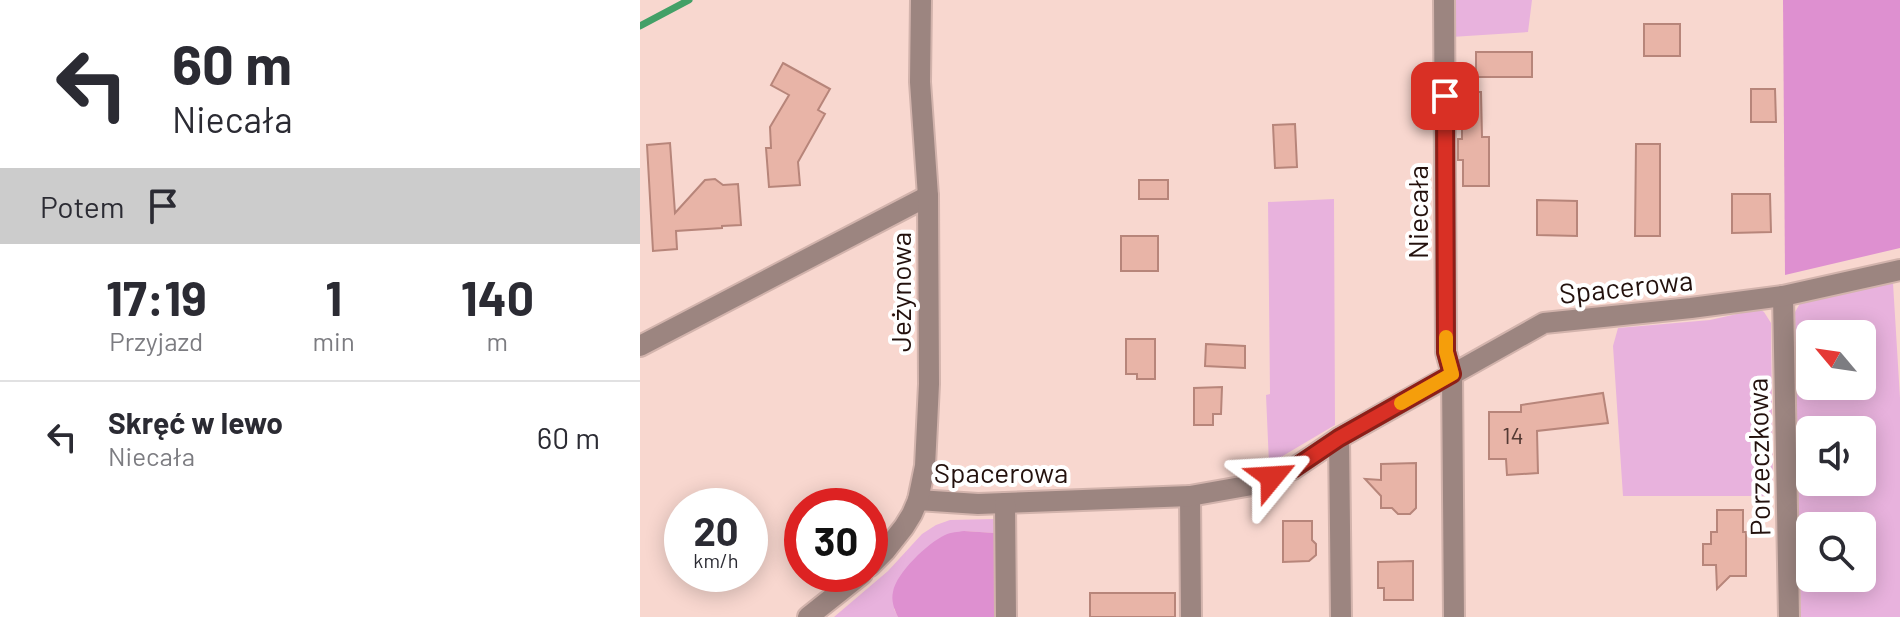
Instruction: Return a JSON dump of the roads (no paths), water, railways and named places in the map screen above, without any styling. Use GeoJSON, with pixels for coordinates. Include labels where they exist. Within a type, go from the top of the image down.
{"type":"FeatureCollection","features":[{"type":"Feature","properties":{"kind":"street","name":"Jeżynowa"},"geometry":{"type":"LineString","coordinates":[[888,547],[904,527],[918,500],[925,466],[929,384],[928,196],[920,82],[921,0]]}},
{"type":"Feature","properties":{"kind":"street","name":"Niecała"},"geometry":{"type":"LineString","coordinates":[[1444,0],[1446,352],[1452,374],[1454,617]]}},
{"type":"Feature","properties":{"kind":"street"},"geometry":{"type":"LineString","coordinates":[[640,346],[928,196]]}},
{"type":"Feature","properties":{"kind":"street","name":"Spacerowa"},"geometry":{"type":"LineString","coordinates":[[918,500],[978,504],[1190,496],[1252,485],[1293,469],[1339,438],[1544,323],[1783,296],[1900,270]]}},
{"type":"Feature","properties":{"kind":"street","name":"Porzeczkowa"},"geometry":{"type":"LineString","coordinates":[[1783,296],[1789,617]]}},
{"type":"Feature","properties":{"kind":"street"},"geometry":{"type":"LineString","coordinates":[[1339,438],[1341,617]]}},
{"type":"Feature","properties":{"kind":"street"},"geometry":{"type":"LineString","coordinates":[[1190,496],[1191,617]]}},
{"type":"Feature","properties":{"kind":"street"},"geometry":{"type":"LineString","coordinates":[[1005,503],[1006,617]]}},
{"type":"Feature","properties":{"kind":"street"},"geometry":{"type":"LineString","coordinates":[[809,617],[840,592]]}},
{"type":"Feature","properties":{"kind":"waterway"},"geometry":{"type":"LineString","coordinates":[[640,26],[689,0]]}}]}
